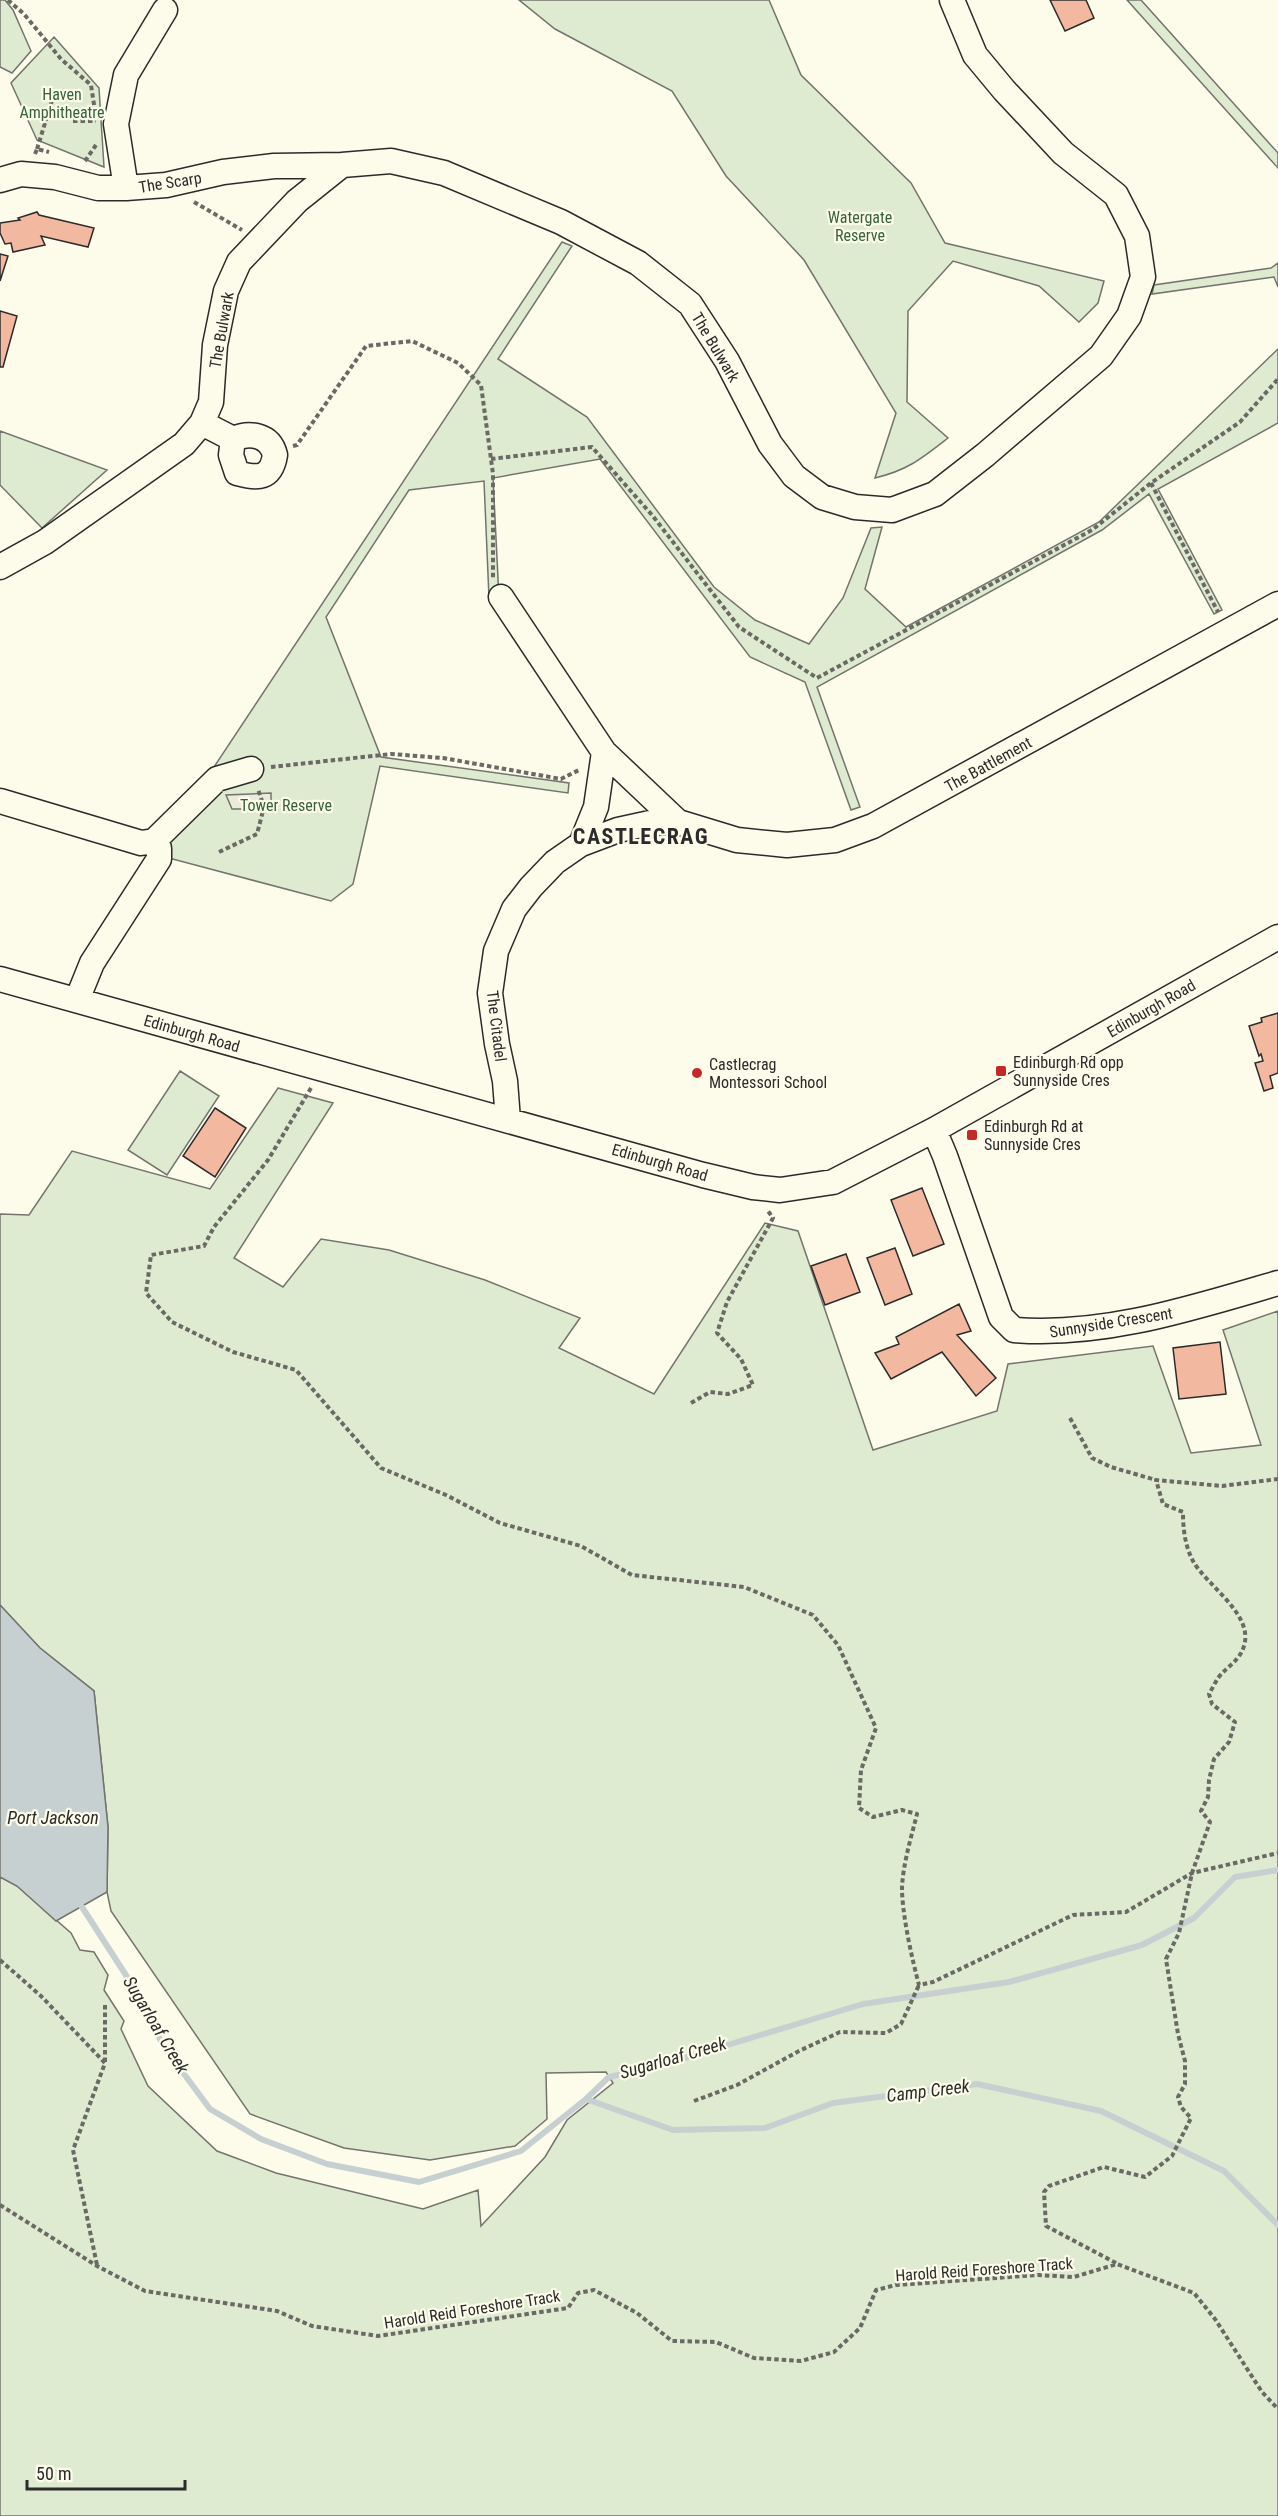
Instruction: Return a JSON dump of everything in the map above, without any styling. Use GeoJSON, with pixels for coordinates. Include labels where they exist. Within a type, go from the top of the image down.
{"type":"FeatureCollection","features":[{"type":"Feature","properties":{"kind":"street","name":"The Bulwark"},"geometry":{"type":"LineString","coordinates":[[0,567],[45,542],[184,444],[202,423],[211,402],[215,345],[225,291],[239,262],[297,201],[342,165],[391,161],[444,173],[561,222],[638,263],[690,304],[727,361],[770,444],[794,476],[822,497],[855,507],[892,510],[934,494],[986,455],[1101,356],[1129,316],[1143,277],[1137,236],[1116,195],[1063,153],[975,55],[952,0]]}},
{"type":"Feature","properties":{"kind":"street"},"geometry":{"type":"LineString","coordinates":[[126,188],[116,124],[126,75],[165,10]]}},
{"type":"Feature","properties":{"kind":"street","name":"The Scarp"},"geometry":{"type":"LineString","coordinates":[[11,177],[55,177],[98,188],[126,188],[166,185],[223,172],[264,167],[342,165]]}},
{"type":"Feature","properties":{"kind":"street"},"geometry":{"type":"LineString","coordinates":[[202,423],[233,439]]}},
{"type":"Feature","properties":{"kind":"street"},"geometry":{"type":"LineString","coordinates":[[244,434],[258,436],[267,441],[274,450],[273,467],[264,475],[253,478],[237,473],[231,455],[233,439],[244,434]]}},
{"type":"Feature","properties":{"kind":"street"},"geometry":{"type":"LineString","coordinates":[[501,597],[609,760],[596,807],[581,844]]}},
{"type":"Feature","properties":{"kind":"street","name":"The Battlement"},"geometry":{"type":"LineString","coordinates":[[581,844],[618,830],[650,823],[678,822],[737,840],[787,845],[835,840],[873,826],[1278,604]]}},
{"type":"Feature","properties":{"kind":"street","name":"The Battlement"},"geometry":{"type":"LineString","coordinates":[[609,760],[678,822]]}},
{"type":"Feature","properties":{"kind":"street"},"geometry":{"type":"LineString","coordinates":[[0,801],[141,843],[154,841],[217,779],[251,769]]}},
{"type":"Feature","properties":{"kind":"street"},"geometry":{"type":"LineString","coordinates":[[77,1000],[92,963],[159,859],[159,848],[154,841]]}},
{"type":"Feature","properties":{"kind":"street","name":"The Citadel"},"geometry":{"type":"LineString","coordinates":[[508,1120],[505,1081],[490,993],[496,951],[514,909],[531,887],[555,862],[581,844]]}},
{"type":"Feature","properties":{"kind":"street","name":"Edinburgh Road"},"geometry":{"type":"LineString","coordinates":[[0,979],[753,1188],[780,1190],[833,1182],[934,1130],[1278,937]]}},
{"type":"Feature","properties":{"kind":"street","name":"Sunnyside Crescent"},"geometry":{"type":"LineString","coordinates":[[934,1130],[1001,1317],[1014,1330],[1048,1333],[1158,1318],[1278,1282]]}},
{"type":"Feature","properties":{"kind":"path"},"geometry":{"type":"LineString","coordinates":[[8,0],[24,14],[61,58],[91,85],[96,121]]}},
{"type":"Feature","properties":{"kind":"path"},"geometry":{"type":"LineString","coordinates":[[11,177],[38,149],[54,94]]}},
{"type":"Feature","properties":{"kind":"path"},"geometry":{"type":"LineString","coordinates":[[76,159],[86,161],[98,142],[109,148],[120,149]]}},
{"type":"Feature","properties":{"kind":"path"},"geometry":{"type":"LineString","coordinates":[[38,149],[57,154]]}},
{"type":"Feature","properties":{"kind":"path"},"geometry":{"type":"LineString","coordinates":[[166,185],[258,240]]}},
{"type":"Feature","properties":{"kind":"path"},"geometry":{"type":"LineString","coordinates":[[274,450],[297,445],[366,346],[412,341],[458,363],[481,385],[491,459],[495,535],[493,579],[501,597]]}},
{"type":"Feature","properties":{"kind":"path"},"geometry":{"type":"LineString","coordinates":[[491,459],[592,447],[652,515],[739,627],[817,678],[1092,530],[1151,483],[1240,422],[1278,379]]}},
{"type":"Feature","properties":{"kind":"path"},"geometry":{"type":"LineString","coordinates":[[1151,483],[1228,632]]}},
{"type":"Feature","properties":{"kind":"path"},"geometry":{"type":"LineString","coordinates":[[219,852],[257,834],[264,807],[251,769],[392,754],[443,758],[561,779],[609,760]]}},
{"type":"Feature","properties":{"kind":"path"},"geometry":{"type":"LineString","coordinates":[[321,1069],[268,1160],[214,1227],[204,1246],[151,1255],[146,1293],[172,1322],[232,1352],[296,1370],[381,1468],[446,1495],[500,1523],[581,1546],[632,1575],[744,1587],[813,1615],[838,1645],[876,1728],[861,1770],[859,1808],[873,1817],[902,1810],[917,1814],[902,1888],[912,1959],[919,1985],[901,2025],[886,2033],[840,2032],[736,2085],[694,2101]]}},
{"type":"Feature","properties":{"kind":"path"},"geometry":{"type":"LineString","coordinates":[[691,1403],[710,1392],[728,1394],[753,1385],[741,1359],[717,1333],[727,1302],[773,1218],[753,1188]]}},
{"type":"Feature","properties":{"kind":"path"},"geometry":{"type":"LineString","coordinates":[[1070,1419],[1092,1458],[1111,1467],[1156,1480],[1222,1486],[1278,1479]]}},
{"type":"Feature","properties":{"kind":"path"},"geometry":{"type":"LineString","coordinates":[[1156,1480],[1163,1504],[1183,1512],[1187,1548],[1194,1564],[1223,1595],[1243,1624],[1245,1644],[1238,1661],[1219,1677],[1209,1694],[1212,1704],[1235,1722],[1229,1742],[1214,1759],[1208,1797],[1201,1811],[1210,1822],[1192,1874],[1179,1934],[1166,1959],[1178,2034],[1185,2061],[1185,2084],[1178,2097],[1181,2107],[1191,2118],[1172,2156],[1145,2176],[1104,2167],[1048,2186],[1044,2192],[1046,2226],[1117,2264],[1194,2293],[1215,2319],[1262,2392],[1278,2409]]}},
{"type":"Feature","properties":{"kind":"path"},"geometry":{"type":"LineString","coordinates":[[919,1985],[933,1982],[1073,1915],[1126,1912],[1192,1874],[1278,1853]]}},
{"type":"Feature","properties":{"kind":"path"},"geometry":{"type":"LineString","coordinates":[[0,1960],[41,1996],[105,2063]]}},
{"type":"Feature","properties":{"kind":"path"},"geometry":{"type":"LineString","coordinates":[[97,2266],[73,2150],[105,2063],[105,2004]]}},
{"type":"Feature","properties":{"kind":"path","name":"Harold Reid Foreshore Track"},"geometry":{"type":"LineString","coordinates":[[0,2205],[97,2266],[145,2291],[278,2312],[312,2326],[378,2336],[568,2308],[578,2292],[594,2290],[637,2313],[672,2341],[716,2342],[754,2358],[801,2361],[834,2352],[860,2328],[876,2290],[896,2285],[1038,2275],[1074,2277],[1117,2264]]}},
{"type":"Feature","properties":{"kind":"green space"},"geometry":{"type":"Polygon","coordinates":[[[0,0],[5,0],[13,10],[31,51],[12,73],[0,67],[0,0]]]}},
{"type":"Feature","properties":{"kind":"green space","name":"Watergate Reserve"},"geometry":{"type":"Polygon","coordinates":[[[519,0],[769,0],[801,75],[911,183],[945,243],[1104,281],[1098,303],[1079,322],[1039,286],[953,261],[908,311],[907,402],[948,438],[914,463],[875,478],[896,413],[804,260],[726,176],[672,91],[555,29],[519,0]]]}},
{"type":"Feature","properties":{"kind":"green space"},"geometry":{"type":"Polygon","coordinates":[[[1127,0],[1141,0],[1278,153],[1278,168],[1127,0]]]}},
{"type":"Feature","properties":{"kind":"green space","name":"Haven Amphitheatre"},"geometry":{"type":"Polygon","coordinates":[[[54,37],[99,88],[104,167],[37,140],[11,83],[54,37]]]}},
{"type":"Feature","properties":{"kind":"green space","name":"Tower Reserve"},"geometry":{"type":"Polygon","coordinates":[[[562,242],[572,246],[498,359],[587,417],[714,587],[755,620],[809,644],[843,598],[871,528],[882,527],[865,589],[906,627],[1099,522],[1278,349],[1278,423],[1158,489],[1222,610],[1214,614],[1149,494],[1102,530],[817,687],[860,807],[851,810],[805,682],[750,657],[600,459],[493,478],[499,598],[489,598],[484,481],[409,490],[326,617],[381,757],[569,783],[568,793],[380,766],[353,884],[331,901],[146,852],[145,839],[214,767],[562,242]]]}},
{"type":"Feature","properties":{"kind":"green space"},"geometry":{"type":"Polygon","coordinates":[[[1278,263],[1278,287],[1274,277],[1152,294],[1154,285],[1271,268],[1278,263]]]}},
{"type":"Feature","properties":{"kind":"green space"},"geometry":{"type":"Polygon","coordinates":[[[0,431],[107,470],[42,528],[0,485],[0,431]]]}},
{"type":"Feature","properties":{"kind":"green space"},"geometry":{"type":"Polygon","coordinates":[[[180,1071],[219,1096],[167,1175],[128,1150],[180,1071]]]}},
{"type":"Feature","properties":{"kind":"green space"},"geometry":{"type":"Polygon","coordinates":[[[278,1088],[333,1103],[234,1258],[283,1287],[321,1239],[389,1250],[485,1280],[580,1318],[559,1348],[654,1394],[765,1223],[798,1231],[873,1450],[997,1411],[1008,1364],[1153,1346],[1191,1453],[1261,1445],[1223,1330],[1278,1311],[1278,2516],[0,2516],[0,1877],[17,1886],[71,1933],[80,1950],[94,1952],[108,1975],[104,1990],[124,2021],[121,2029],[148,2086],[217,2151],[276,2173],[423,2209],[478,2190],[481,2226],[545,2157],[567,2120],[613,2083],[606,2072],[546,2073],[547,2119],[515,2146],[430,2160],[344,2148],[250,2114],[111,1911],[107,1892],[108,1827],[94,1691],[40,1648],[0,1605],[0,1214],[29,1215],[72,1151],[210,1189],[278,1088]]]}},
{"type":"Feature","properties":{"kind":"shaded area"},"geometry":{"type":"Polygon","coordinates":[[[271,793],[271,809],[232,809],[226,795],[271,793]]]}},
{"type":"Feature","properties":{"kind":"water","name":"Port Jackson"},"geometry":{"type":"Polygon","coordinates":[[[0,1605],[40,1648],[94,1691],[108,1827],[107,1892],[56,1921],[17,1886],[0,1877],[0,1605]]]}},
{"type":"Feature","properties":{"kind":"building"},"geometry":{"type":"Polygon","coordinates":[[[1050,0],[1086,0],[1094,18],[1065,31],[1050,0]]]}},
{"type":"Feature","properties":{"kind":"building"},"geometry":{"type":"Polygon","coordinates":[[[37,212],[39,215],[94,228],[88,247],[41,236],[45,245],[13,252],[11,243],[5,244],[0,233],[0,223],[20,220],[18,218],[37,212]]]}},
{"type":"Feature","properties":{"kind":"building"},"geometry":{"type":"Polygon","coordinates":[[[0,254],[8,256],[0,281],[0,254]]]}},
{"type":"Feature","properties":{"kind":"building"},"geometry":{"type":"Polygon","coordinates":[[[0,311],[17,316],[3,367],[0,367],[0,311]]]}},
{"type":"Feature","properties":{"kind":"building"},"geometry":{"type":"Polygon","coordinates":[[[1278,1013],[1278,1073],[1270,1076],[1273,1088],[1264,1091],[1255,1063],[1263,1061],[1261,1054],[1259,1056],[1249,1026],[1262,1022],[1261,1018],[1278,1013]]]}},
{"type":"Feature","properties":{"kind":"building"},"geometry":{"type":"Polygon","coordinates":[[[215,1108],[246,1128],[215,1177],[183,1156],[215,1108]]]}},
{"type":"Feature","properties":{"kind":"building"},"geometry":{"type":"Polygon","coordinates":[[[922,1188],[944,1244],[913,1256],[891,1200],[922,1188]]]}},
{"type":"Feature","properties":{"kind":"building"},"geometry":{"type":"Polygon","coordinates":[[[895,1248],[912,1294],[885,1305],[867,1258],[895,1248]]]}},
{"type":"Feature","properties":{"kind":"building"},"geometry":{"type":"Polygon","coordinates":[[[846,1254],[860,1292],[825,1305],[811,1266],[846,1254]]]}},
{"type":"Feature","properties":{"kind":"building"},"geometry":{"type":"Polygon","coordinates":[[[959,1304],[971,1331],[957,1335],[996,1378],[976,1396],[942,1352],[891,1379],[875,1353],[899,1344],[896,1337],[959,1304]]]}},
{"type":"Feature","properties":{"kind":"building"},"geometry":{"type":"Polygon","coordinates":[[[1220,1342],[1226,1394],[1179,1399],[1173,1348],[1220,1342]]]}},
{"type":"Feature","properties":{"kind":"waterway","name":"Sugarloaf Creek"},"geometry":{"type":"LineString","coordinates":[[82,1907],[131,1983],[164,2047],[210,2109],[261,2139],[327,2164],[419,2182],[521,2151],[586,2099],[609,2077],[655,2067],[863,2004],[1009,1982],[1142,1945],[1194,1918],[1235,1877],[1278,1870]]}},
{"type":"Feature","properties":{"kind":"waterway","name":"Camp Creek"},"geometry":{"type":"LineString","coordinates":[[586,2099],[673,2130],[765,2128],[833,2103],[977,2084],[1101,2111],[1224,2171],[1278,2225]]}},
{"type":"Feature","properties":{"kind":"place","name":"Edinburgh Rd opp Sunnyside Cres"},"geometry":{"type":"Point","coordinates":[1001,1071]}},
{"type":"Feature","properties":{"kind":"place","name":"Castlecrag Montessori School"},"geometry":{"type":"Point","coordinates":[697,1073]}},
{"type":"Feature","properties":{"kind":"place","name":"Edinburgh Rd at Sunnyside Cres"},"geometry":{"type":"Point","coordinates":[972,1135]}},
{"type":"Feature","properties":{"kind":"district","name":"CASTLECRAG"},"geometry":{"type":"Point","coordinates":[641,836]}}]}
